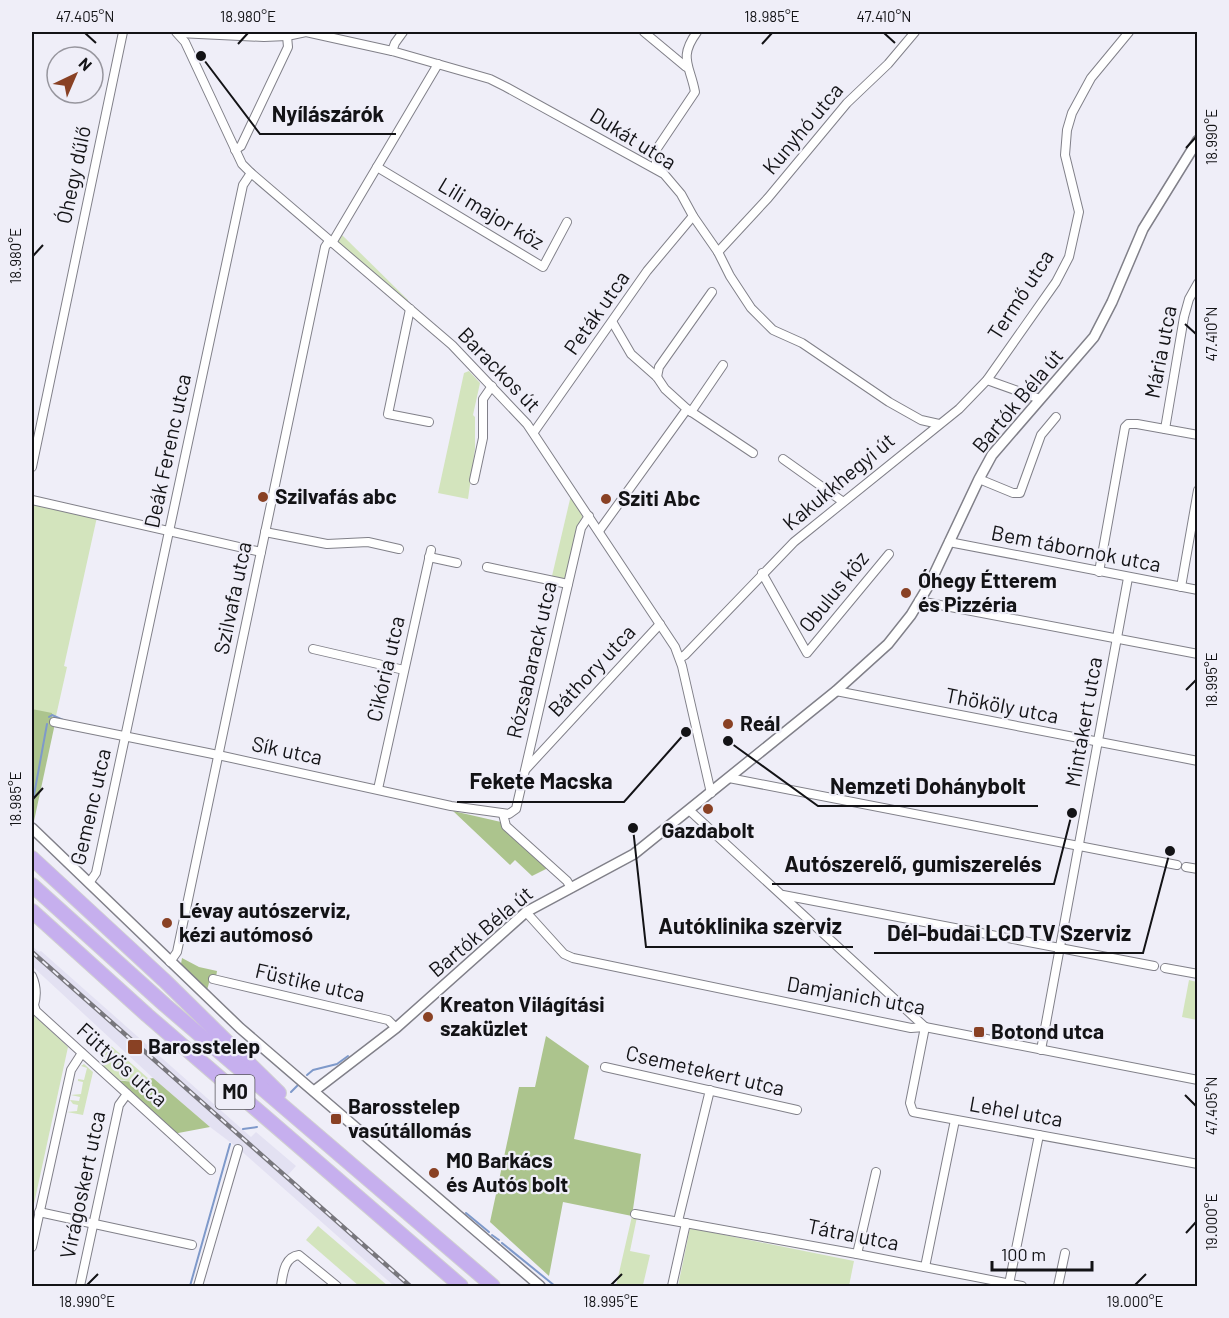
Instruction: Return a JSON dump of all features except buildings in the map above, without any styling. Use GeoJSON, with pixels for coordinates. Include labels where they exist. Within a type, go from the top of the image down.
{"type":"FeatureCollection","features":[{"type":"Feature","properties":{"kind":"highway"},"geometry":{"type":"LineString","coordinates":[[32,858],[196,1011],[305,1119],[333,1151]]}},
{"type":"Feature","properties":{"kind":"highway","name":"M0"},"geometry":{"type":"LineString","coordinates":[[32,885],[173,1013],[493,1287]]}},
{"type":"Feature","properties":{"kind":"highway","name":"M0"},"geometry":{"type":"LineString","coordinates":[[32,910],[156,1023],[461,1287]]}},
{"type":"Feature","properties":{"kind":"street","name":"Óhegy dűlő"},"geometry":{"type":"LineString","coordinates":[[32,466],[123,32]]}},
{"type":"Feature","properties":{"kind":"street","name":"Dukát utca"},"geometry":{"type":"LineString","coordinates":[[177,32],[225,36],[306,32],[392,51],[490,79],[506,87],[664,174],[681,194],[751,308],[772,330],[802,343],[889,402],[921,420],[939,424]]}},
{"type":"Feature","properties":{"kind":"street","name":"Barackos út"},"geometry":{"type":"LineString","coordinates":[[177,32],[185,42],[242,164],[452,345],[534,432],[680,658],[711,793]]}},
{"type":"Feature","properties":{"kind":"street"},"geometry":{"type":"LineString","coordinates":[[392,51],[403,32]]}},
{"type":"Feature","properties":{"kind":"street"},"geometry":{"type":"LineString","coordinates":[[644,32],[686,67],[695,92],[656,150],[656,163],[664,174]]}},
{"type":"Feature","properties":{"kind":"street"},"geometry":{"type":"LineString","coordinates":[[686,67],[686,56],[697,32]]}},
{"type":"Feature","properties":{"kind":"street","name":"Kunyhó utca"},"geometry":{"type":"LineString","coordinates":[[718,252],[768,198],[847,103],[888,64],[915,32]]}},
{"type":"Feature","properties":{"kind":"street","name":"Termő utca"},"geometry":{"type":"LineString","coordinates":[[987,380],[1056,282],[1069,257],[1079,212],[1065,155],[1067,130],[1072,113],[1091,78],[1129,32]]}},
{"type":"Feature","properties":{"kind":"street"},"geometry":{"type":"LineString","coordinates":[[235,150],[241,146],[292,34]]}},
{"type":"Feature","properties":{"kind":"street","name":"Szilvafa utca"},"geometry":{"type":"LineString","coordinates":[[170,962],[177,952],[325,247],[377,167],[438,64]]}},
{"type":"Feature","properties":{"kind":"street","name":"Bartók Béla út"},"geometry":{"type":"LineString","coordinates":[[314,1091],[396,1028],[526,912],[634,854],[836,691],[888,644],[920,602],[992,455],[1094,337],[1110,307],[1143,229],[1197,140]]}},
{"type":"Feature","properties":{"kind":"street","name":"Lili major köz"},"geometry":{"type":"LineString","coordinates":[[377,167],[543,267],[567,222]]}},
{"type":"Feature","properties":{"kind":"street","name":"Deák Ferenc utca"},"geometry":{"type":"LineString","coordinates":[[125,738],[243,185],[251,173]]}},
{"type":"Feature","properties":{"kind":"street","name":"Peták utca"},"geometry":{"type":"LineString","coordinates":[[534,432],[613,323],[647,271],[693,216]]}},
{"type":"Feature","properties":{"kind":"street","name":"Mária utca"},"geometry":{"type":"LineString","coordinates":[[1165,429],[1186,308],[1197,283]]}},
{"type":"Feature","properties":{"kind":"street"},"geometry":{"type":"LineString","coordinates":[[657,377],[659,367],[712,292]]}},
{"type":"Feature","properties":{"kind":"street"},"geometry":{"type":"LineString","coordinates":[[410,309],[388,414],[429,422]]}},
{"type":"Feature","properties":{"kind":"street"},"geometry":{"type":"LineString","coordinates":[[613,323],[631,354],[657,377],[665,389],[689,410],[753,453]]}},
{"type":"Feature","properties":{"kind":"street"},"geometry":{"type":"LineString","coordinates":[[599,531],[723,365]]}},
{"type":"Feature","properties":{"kind":"street"},"geometry":{"type":"LineString","coordinates":[[987,380],[1040,399]]}},
{"type":"Feature","properties":{"kind":"street","name":"Kakukkhegyi út"},"geometry":{"type":"LineString","coordinates":[[680,658],[794,542],[969,400],[987,380]]}},
{"type":"Feature","properties":{"kind":"street"},"geometry":{"type":"LineString","coordinates":[[474,480],[483,438],[483,399],[492,386]]}},
{"type":"Feature","properties":{"kind":"street"},"geometry":{"type":"LineString","coordinates":[[979,478],[1013,493],[1020,493],[1041,435],[1056,417]]}},
{"type":"Feature","properties":{"kind":"street"},"geometry":{"type":"LineString","coordinates":[[1099,572],[1123,430],[1128,424],[1137,424],[1197,435]]}},
{"type":"Feature","properties":{"kind":"street"},"geometry":{"type":"LineString","coordinates":[[783,459],[843,501]]}},
{"type":"Feature","properties":{"kind":"street"},"geometry":{"type":"LineString","coordinates":[[1181,587],[1197,490]]}},
{"type":"Feature","properties":{"kind":"street"},"geometry":{"type":"LineString","coordinates":[[32,500],[261,552]]}},
{"type":"Feature","properties":{"kind":"street","name":"Rózsabarack utca"},"geometry":{"type":"LineString","coordinates":[[513,813],[516,809],[581,528],[589,516]]}},
{"type":"Feature","properties":{"kind":"street"},"geometry":{"type":"LineString","coordinates":[[265,532],[327,544],[368,542],[399,549]]}},
{"type":"Feature","properties":{"kind":"street","name":"Bem tábornok utca"},"geometry":{"type":"LineString","coordinates":[[949,542],[1197,590]]}},
{"type":"Feature","properties":{"kind":"street","name":"Cikória utca"},"geometry":{"type":"LineString","coordinates":[[378,789],[430,554],[457,563]]}},
{"type":"Feature","properties":{"kind":"street","name":"Obulus köz"},"geometry":{"type":"LineString","coordinates":[[762,573],[807,653],[889,554]]}},
{"type":"Feature","properties":{"kind":"street"},"geometry":{"type":"LineString","coordinates":[[486,567],[568,584]]}},
{"type":"Feature","properties":{"kind":"street","name":"Mintakert utca"},"geometry":{"type":"LineString","coordinates":[[1041,1050],[1128,578]]}},
{"type":"Feature","properties":{"kind":"street"},"geometry":{"type":"LineString","coordinates":[[920,602],[1197,654]]}},
{"type":"Feature","properties":{"kind":"street","name":"Báthory utca"},"geometry":{"type":"LineString","coordinates":[[525,770],[660,624]]}},
{"type":"Feature","properties":{"kind":"street"},"geometry":{"type":"LineString","coordinates":[[313,649],[404,670]]}},
{"type":"Feature","properties":{"kind":"street","name":"Thököly utca"},"geometry":{"type":"LineString","coordinates":[[836,691],[1197,761]]}},
{"type":"Feature","properties":{"kind":"street","name":"Sík utca"},"geometry":{"type":"LineString","coordinates":[[54,722],[451,806],[503,814],[513,813]]}},
{"type":"Feature","properties":{"kind":"street","name":"Gemenc utca"},"geometry":{"type":"LineString","coordinates":[[89,884],[96,873],[125,738]]}},
{"type":"Feature","properties":{"kind":"street"},"geometry":{"type":"LineString","coordinates":[[729,778],[1197,868]]}},
{"type":"Feature","properties":{"kind":"street"},"geometry":{"type":"LineString","coordinates":[[689,810],[925,1028]]}},
{"type":"Feature","properties":{"kind":"street"},"geometry":{"type":"LineString","coordinates":[[503,814],[506,826],[567,881],[571,888]]}},
{"type":"Feature","properties":{"kind":"street"},"geometry":{"type":"LineString","coordinates":[[32,828],[240,1028],[540,1287]]}},
{"type":"Feature","properties":{"kind":"street"},"geometry":{"type":"LineString","coordinates":[[783,895],[1154,966]]}},
{"type":"Feature","properties":{"kind":"street","name":"Damjanich utca"},"geometry":{"type":"LineString","coordinates":[[526,912],[567,957],[911,1028],[925,1028],[1197,1080]]}},
{"type":"Feature","properties":{"kind":"street"},"geometry":{"type":"LineString","coordinates":[[1165,968],[1197,974]]}},
{"type":"Feature","properties":{"kind":"street","name":"Füttyös utca"},"geometry":{"type":"LineString","coordinates":[[32,976],[35,984],[36,1011],[211,1170]]}},
{"type":"Feature","properties":{"kind":"street","name":"Füstike utca"},"geometry":{"type":"LineString","coordinates":[[213,979],[388,1020],[396,1028]]}},
{"type":"Feature","properties":{"kind":"street","name":"Lehel utca"},"geometry":{"type":"LineString","coordinates":[[925,1028],[910,1108],[913,1112],[1197,1164]]}},
{"type":"Feature","properties":{"kind":"street"},"geometry":{"type":"LineString","coordinates":[[32,1247],[71,1070],[82,1053]]}},
{"type":"Feature","properties":{"kind":"street","name":"Csemetekert utca"},"geometry":{"type":"LineString","coordinates":[[605,1067],[797,1110]]}},
{"type":"Feature","properties":{"kind":"street"},"geometry":{"type":"LineString","coordinates":[[672,1287],[682,1222],[710,1090]]}},
{"type":"Feature","properties":{"kind":"street","name":"Virágoskert utca"},"geometry":{"type":"LineString","coordinates":[[80,1287],[119,1105],[127,1094]]}},
{"type":"Feature","properties":{"kind":"street"},"geometry":{"type":"LineString","coordinates":[[925,1267],[955,1120]]}},
{"type":"Feature","properties":{"kind":"street"},"geometry":{"type":"LineString","coordinates":[[1009,1284],[1039,1135]]}},
{"type":"Feature","properties":{"kind":"street"},"geometry":{"type":"LineString","coordinates":[[198,1287],[238,1149]]}},
{"type":"Feature","properties":{"kind":"street"},"geometry":{"type":"LineString","coordinates":[[857,1254],[876,1172]]}},
{"type":"Feature","properties":{"kind":"street"},"geometry":{"type":"LineString","coordinates":[[39,1212],[192,1245]]}},
{"type":"Feature","properties":{"kind":"street","name":"Tátra utca"},"geometry":{"type":"LineString","coordinates":[[635,1214],[857,1254],[1022,1287]]}},
{"type":"Feature","properties":{"kind":"street"},"geometry":{"type":"LineString","coordinates":[[1058,1287],[1065,1253]]}},
{"type":"Feature","properties":{"kind":"street"},"geometry":{"type":"LineString","coordinates":[[280,1287],[288,1260],[299,1255],[337,1287]]}},
{"type":"Feature","properties":{"kind":"shaded area"},"geometry":{"type":"Polygon","coordinates":[[[32,946],[39,952],[41,951],[251,1137],[256,1132],[296,1166],[287,1176],[414,1286],[394,1286],[238,1148],[153,1078],[32,966],[32,946]]]}},
{"type":"Feature","properties":{"kind":"green space"},"geometry":{"type":"Polygon","coordinates":[[[342,235],[408,300],[407,302],[338,242],[342,235]]]}},
{"type":"Feature","properties":{"kind":"green space"},"geometry":{"type":"Polygon","coordinates":[[[469,371],[480,383],[473,415],[475,417],[475,449],[468,499],[438,493],[464,373],[469,371]]]}},
{"type":"Feature","properties":{"kind":"green space"},"geometry":{"type":"Polygon","coordinates":[[[571,495],[583,514],[567,580],[552,576],[571,495]]]}},
{"type":"Feature","properties":{"kind":"green space"},"geometry":{"type":"Polygon","coordinates":[[[32,503],[97,517],[64,666],[67,667],[56,716],[32,709],[32,503]]]}},
{"type":"Feature","properties":{"kind":"green space"},"geometry":{"type":"Polygon","coordinates":[[[32,709],[52,713],[54,728],[34,821],[32,818],[32,709]]]}},
{"type":"Feature","properties":{"kind":"green space"},"geometry":{"type":"Polygon","coordinates":[[[453,811],[501,822],[503,827],[548,868],[532,876],[515,860],[510,865],[453,811]]]}},
{"type":"Feature","properties":{"kind":"green space"},"geometry":{"type":"Polygon","coordinates":[[[182,958],[199,967],[217,971],[216,977],[211,976],[207,990],[181,964],[182,958]]]}},
{"type":"Feature","properties":{"kind":"green space"},"geometry":{"type":"Polygon","coordinates":[[[1189,980],[1197,982],[1197,1020],[1182,1017],[1189,980]]]}},
{"type":"Feature","properties":{"kind":"green space"},"geometry":{"type":"Polygon","coordinates":[[[32,982],[39,1020],[68,1047],[32,1213],[32,982]]]}},
{"type":"Feature","properties":{"kind":"green space"},"geometry":{"type":"Polygon","coordinates":[[[546,1036],[589,1066],[574,1139],[641,1154],[632,1216],[563,1202],[549,1276],[490,1222],[519,1087],[535,1087],[546,1036]]]}},
{"type":"Feature","properties":{"kind":"green space"},"geometry":{"type":"Polygon","coordinates":[[[110,1045],[149,1079],[135,1082],[114,1079],[99,1066],[110,1045]]]}},
{"type":"Feature","properties":{"kind":"green space"},"geometry":{"type":"Polygon","coordinates":[[[84,1064],[93,1072],[83,1115],[67,1112],[77,1111],[78,1105],[73,1104],[70,1100],[79,1101],[80,1097],[71,1095],[81,1094],[83,1082],[78,1079],[84,1080],[87,1068],[81,1066],[84,1064]]]}},
{"type":"Feature","properties":{"kind":"green space"},"geometry":{"type":"Polygon","coordinates":[[[153,1078],[210,1127],[173,1134],[114,1080],[135,1082],[153,1078]]]}},
{"type":"Feature","properties":{"kind":"green space"},"geometry":{"type":"Polygon","coordinates":[[[632,1216],[637,1217],[630,1251],[650,1255],[643,1285],[648,1286],[616,1286],[632,1216]]]}},
{"type":"Feature","properties":{"kind":"green space"},"geometry":{"type":"Polygon","coordinates":[[[318,1226],[388,1286],[359,1286],[306,1240],[318,1226]]]}},
{"type":"Feature","properties":{"kind":"green space"},"geometry":{"type":"Polygon","coordinates":[[[690,1228],[854,1261],[849,1286],[678,1286],[690,1228]]]}},
{"type":"Feature","properties":{"kind":"waterway"},"geometry":{"type":"LineString","coordinates":[[49,717],[52,715],[63,720]]}},
{"type":"Feature","properties":{"kind":"waterway"},"geometry":{"type":"LineString","coordinates":[[32,806],[47,724]]}},
{"type":"Feature","properties":{"kind":"waterway"},"geometry":{"type":"LineString","coordinates":[[307,1075],[313,1070],[337,1064],[348,1056]]}},
{"type":"Feature","properties":{"kind":"waterway"},"geometry":{"type":"LineString","coordinates":[[291,1092],[298,1085]]}},
{"type":"Feature","properties":{"kind":"waterway"},"geometry":{"type":"LineString","coordinates":[[243,1129],[257,1127]]}},
{"type":"Feature","properties":{"kind":"waterway"},"geometry":{"type":"LineString","coordinates":[[190,1286],[230,1144]]}},
{"type":"Feature","properties":{"kind":"waterway"},"geometry":{"type":"LineString","coordinates":[[466,1213],[489,1232]]}},
{"type":"Feature","properties":{"kind":"waterway"},"geometry":{"type":"LineString","coordinates":[[492,1235],[499,1240]]}},
{"type":"Feature","properties":{"kind":"waterway"},"geometry":{"type":"LineString","coordinates":[[502,1243],[555,1286]]}},
{"type":"Feature","properties":{"kind":"railway"},"geometry":{"type":"LineString","coordinates":[[32,952],[410,1286]]}},
{"type":"Feature","properties":{"kind":"place","name":"Nyílászárók"},"geometry":{"type":"Point","coordinates":[201,56]}},
{"type":"Feature","properties":{"kind":"place","name":"Szilvafás abc"},"geometry":{"type":"Point","coordinates":[263,497]}},
{"type":"Feature","properties":{"kind":"place","name":"Sziti Abc"},"geometry":{"type":"Point","coordinates":[606,499]}},
{"type":"Feature","properties":{"kind":"place","name":"Óhegy Étterem és Pizzéria"},"geometry":{"type":"Point","coordinates":[906,593]}},
{"type":"Feature","properties":{"kind":"place","name":"Reál"},"geometry":{"type":"Point","coordinates":[728,724]}},
{"type":"Feature","properties":{"kind":"place","name":"Fekete Macska"},"geometry":{"type":"Point","coordinates":[686,732]}},
{"type":"Feature","properties":{"kind":"place","name":"Nemzeti Dohánybolt"},"geometry":{"type":"Point","coordinates":[728,741]}},
{"type":"Feature","properties":{"kind":"place","name":"Gazdabolt"},"geometry":{"type":"Point","coordinates":[708,809]}},
{"type":"Feature","properties":{"kind":"place","name":"Autószerelő, gumiszerelés"},"geometry":{"type":"Point","coordinates":[1072,813]}},
{"type":"Feature","properties":{"kind":"place","name":"Autóklinika szerviz"},"geometry":{"type":"Point","coordinates":[633,828]}},
{"type":"Feature","properties":{"kind":"place","name":"Dél-budai LCD TV Szerviz"},"geometry":{"type":"Point","coordinates":[1170,851]}},
{"type":"Feature","properties":{"kind":"place","name":"Lévay autószerviz, kézi autómosó"},"geometry":{"type":"Point","coordinates":[167,923]}},
{"type":"Feature","properties":{"kind":"place","name":"Kreaton Világítási szaküzlet"},"geometry":{"type":"Point","coordinates":[428,1017]}},
{"type":"Feature","properties":{"kind":"place","name":"Botond utca"},"geometry":{"type":"Point","coordinates":[979,1032]}},
{"type":"Feature","properties":{"kind":"place","name":"Barosstelep"},"geometry":{"type":"Point","coordinates":[135,1047]}},
{"type":"Feature","properties":{"kind":"place","name":"Barosstelep vasútállomás"},"geometry":{"type":"Point","coordinates":[336,1119]}},
{"type":"Feature","properties":{"kind":"place","name":"M0 Barkács és Autós bolt"},"geometry":{"type":"Point","coordinates":[434,1173]}}]}
